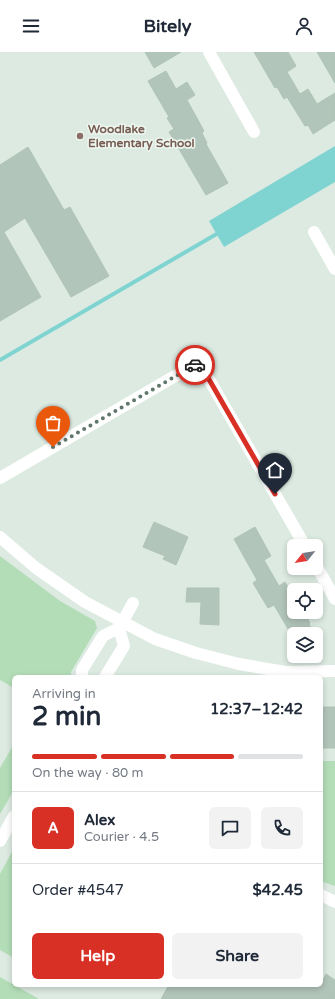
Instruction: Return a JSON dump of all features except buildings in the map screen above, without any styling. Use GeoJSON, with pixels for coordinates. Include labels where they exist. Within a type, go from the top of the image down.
{"type":"FeatureCollection","features":[{"type":"Feature","properties":{"kind":"street"},"geometry":{"type":"LineString","coordinates":[[209,52],[254,132]]}},
{"type":"Feature","properties":{"kind":"street"},"geometry":{"type":"LineString","coordinates":[[314,232],[335,269]]}},
{"type":"Feature","properties":{"kind":"street"},"geometry":{"type":"LineString","coordinates":[[0,478],[199,362],[301,539]]}},
{"type":"Feature","properties":{"kind":"street"},"geometry":{"type":"LineString","coordinates":[[0,537],[36,568],[120,625],[196,653],[239,664],[285,672],[335,671]]}},
{"type":"Feature","properties":{"kind":"street"},"geometry":{"type":"LineString","coordinates":[[321,575],[335,598]]}},
{"type":"Feature","properties":{"kind":"street"},"geometry":{"type":"LineString","coordinates":[[82,675],[82,670],[103,636],[120,625],[133,602]]}},
{"type":"Feature","properties":{"kind":"street"},"geometry":{"type":"LineString","coordinates":[[106,675],[124,646],[120,625]]}},
{"type":"Feature","properties":{"kind":"street"},"geometry":{"type":"LineString","coordinates":[[0,841],[12,820]]}},
{"type":"Feature","properties":{"kind":"street"},"geometry":{"type":"LineString","coordinates":[[323,896],[335,902]]}},
{"type":"Feature","properties":{"kind":"green space"},"geometry":{"type":"Polygon","coordinates":[[[0,556],[60,601],[95,621],[97,628],[71,672],[71,675],[12,675],[12,687],[0,680],[0,556]]]}},
{"type":"Feature","properties":{"kind":"green space"},"geometry":{"type":"Polygon","coordinates":[[[12,747],[12,793],[0,814],[0,768],[12,747]]]}},
{"type":"Feature","properties":{"kind":"green space"},"geometry":{"type":"Polygon","coordinates":[[[323,761],[335,761],[335,886],[323,882],[323,761]]]}},
{"type":"Feature","properties":{"kind":"green space"},"geometry":{"type":"Polygon","coordinates":[[[12,852],[12,957],[0,950],[0,874],[12,852]]]}},
{"type":"Feature","properties":{"kind":"green space"},"geometry":{"type":"Polygon","coordinates":[[[0,977],[12,984],[12,987],[18,987],[39,999],[0,999],[0,977]]]}},
{"type":"Feature","properties":{"kind":"water"},"geometry":{"type":"Polygon","coordinates":[[[335,146],[335,182],[224,247],[209,221],[335,146]]]}},
{"type":"Feature","properties":{"kind":"waterway"},"geometry":{"type":"LineString","coordinates":[[0,360],[220,232]]}},
{"type":"Feature","properties":{"kind":"way so far"},"geometry":{"type":"LineString","coordinates":[[53,447],[195,365]]}},
{"type":"Feature","properties":{"kind":"place","name":"Woodlake Elementary School"},"geometry":{"type":"Point","coordinates":[80,136]}},
{"type":"Feature","properties":{"kind":"route"},"geometry":{"type":"LineString","coordinates":[[195,365],[199,362],[275,494]]}}]}
